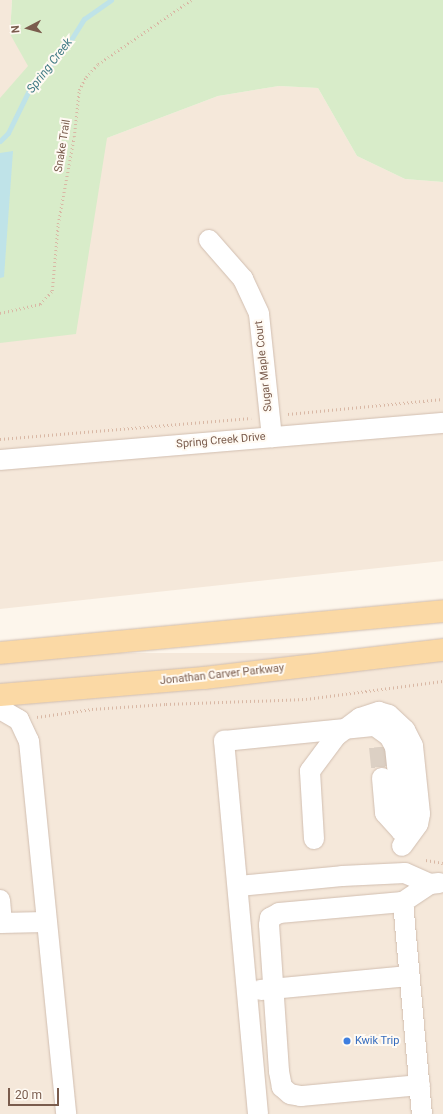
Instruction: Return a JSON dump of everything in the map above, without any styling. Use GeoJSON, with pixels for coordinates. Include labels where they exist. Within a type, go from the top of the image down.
{"type":"FeatureCollection","features":[{"type":"Feature","properties":{"kind":"main road"},"geometry":{"type":"LineString","coordinates":[[0,653],[443,611]]}},
{"type":"Feature","properties":{"kind":"main road","name":"Jonathan Carver Parkway"},"geometry":{"type":"LineString","coordinates":[[0,695],[204,678],[443,650]]}},
{"type":"Feature","properties":{"kind":"street","name":"Sugar Maple Court"},"geometry":{"type":"LineString","coordinates":[[209,240],[243,279],[259,314],[272,437]]}},
{"type":"Feature","properties":{"kind":"street","name":"Spring Creek Drive"},"geometry":{"type":"LineString","coordinates":[[0,460],[443,423]]}},
{"type":"Feature","properties":{"kind":"street"},"geometry":{"type":"LineString","coordinates":[[0,708],[20,720],[29,741],[66,1114]]}},
{"type":"Feature","properties":{"kind":"street"},"geometry":{"type":"LineString","coordinates":[[314,839],[310,771],[336,736],[350,728],[360,718],[379,712],[389,715],[405,730],[413,746],[420,814],[418,824],[401,838]]}},
{"type":"Feature","properties":{"kind":"street"},"geometry":{"type":"LineString","coordinates":[[375,726],[379,748]]}},
{"type":"Feature","properties":{"kind":"street"},"geometry":{"type":"LineString","coordinates":[[258,1114],[239,886],[224,741],[261,736],[375,726],[389,736],[395,747],[402,812],[401,838]]}},
{"type":"Feature","properties":{"kind":"street"},"geometry":{"type":"LineString","coordinates":[[382,778],[385,813],[401,838]]}},
{"type":"Feature","properties":{"kind":"street"},"geometry":{"type":"LineString","coordinates":[[239,886],[342,876],[405,873],[436,883]]}},
{"type":"Feature","properties":{"kind":"street"},"geometry":{"type":"LineString","coordinates":[[420,1085],[302,1096],[290,1094],[282,1087],[279,1071],[273,989],[270,918],[279,913],[403,902],[436,883]]}},
{"type":"Feature","properties":{"kind":"street"},"geometry":{"type":"LineString","coordinates":[[0,900],[1,923],[46,922]]}},
{"type":"Feature","properties":{"kind":"street"},"geometry":{"type":"LineString","coordinates":[[403,902],[422,1114]]}},
{"type":"Feature","properties":{"kind":"street"},"geometry":{"type":"LineString","coordinates":[[248,991],[410,976]]}},
{"type":"Feature","properties":{"kind":"street"},"geometry":{"type":"LineString","coordinates":[[255,1074],[279,1071]]}},
{"type":"Feature","properties":{"kind":"path","name":"Snake Trail"},"geometry":{"type":"LineString","coordinates":[[0,313],[40,304],[52,291],[58,224],[74,137],[79,90],[86,78],[98,64],[191,0]]}},
{"type":"Feature","properties":{"kind":"path"},"geometry":{"type":"LineString","coordinates":[[0,439],[270,416],[443,399]]}},
{"type":"Feature","properties":{"kind":"path"},"geometry":{"type":"LineString","coordinates":[[20,720],[92,709],[306,699],[443,681]]}},
{"type":"Feature","properties":{"kind":"shaded area","name":"Spring Creek"},"geometry":{"type":"Polygon","coordinates":[[[0,0],[12,0],[10,34],[107,138],[218,96],[279,86],[318,88],[357,156],[405,179],[443,182],[443,561],[0,609],[0,0]]]}},
{"type":"Feature","properties":{"kind":"shaded area"},"geometry":{"type":"Polygon","coordinates":[[[0,653],[443,653],[443,1114],[0,1114],[0,653]]]}},
{"type":"Feature","properties":{"kind":"green space"},"geometry":{"type":"Polygon","coordinates":[[[12,0],[443,0],[443,182],[405,179],[357,156],[318,88],[279,86],[218,96],[107,138],[76,334],[0,343],[0,98],[28,66],[10,34],[12,0]]]}},
{"type":"Feature","properties":{"kind":"water"},"geometry":{"type":"Polygon","coordinates":[[[13,151],[4,277],[0,278],[0,153],[13,151]]]}},
{"type":"Feature","properties":{"kind":"waterway","name":"Spring Creek"},"geometry":{"type":"LineString","coordinates":[[0,141],[8,133],[30,88],[67,46],[84,19],[111,0]]}},
{"type":"Feature","properties":{"kind":"tunnel"},"geometry":{"type":"LineString","coordinates":[[379,747],[382,778]]}},
{"type":"Feature","properties":{"kind":"place","name":"Kwik Trip"},"geometry":{"type":"Point","coordinates":[347,1041]}}]}
